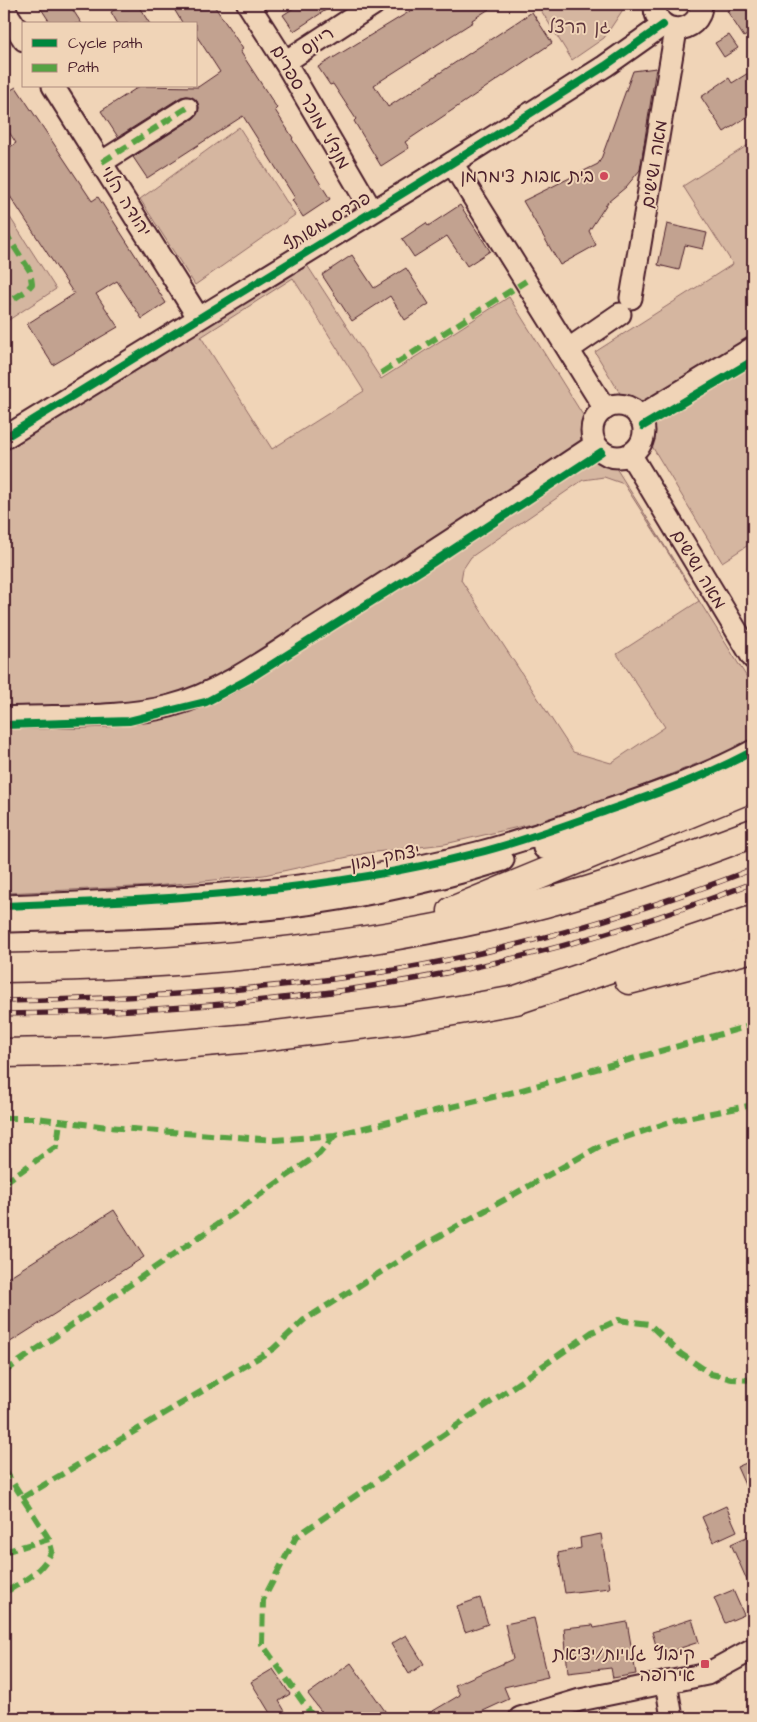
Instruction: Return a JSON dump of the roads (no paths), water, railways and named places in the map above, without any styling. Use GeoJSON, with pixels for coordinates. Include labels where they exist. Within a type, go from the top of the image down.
{"type":"FeatureCollection","features":[{"type":"Feature","properties":{"kind":"highway"},"geometry":{"type":"LineString","coordinates":[[390,936],[753,787]]}},
{"type":"Feature","properties":{"kind":"highway"},"geometry":{"type":"LineString","coordinates":[[4,968],[77,967],[237,956],[390,936],[461,923],[546,903],[753,833]]}},
{"type":"Feature","properties":{"kind":"highway"},"geometry":{"type":"LineString","coordinates":[[516,1000],[753,920]]}},
{"type":"Feature","properties":{"kind":"highway"},"geometry":{"type":"LineString","coordinates":[[4,1054],[102,1051],[251,1038],[408,1019],[632,980],[753,948]]}},
{"type":"Feature","properties":{"kind":"street","name":"מנדלי מוכר ספרים"},"geometry":{"type":"LineString","coordinates":[[248,4],[285,62],[372,211]]}},
{"type":"Feature","properties":{"kind":"street","name":"ריינס"},"geometry":{"type":"LineString","coordinates":[[285,62],[374,4]]}},
{"type":"Feature","properties":{"kind":"street"},"geometry":{"type":"LineString","coordinates":[[655,4],[655,13],[670,27]]}},
{"type":"Feature","properties":{"kind":"street","name":"פרדס משותף"},"geometry":{"type":"LineString","coordinates":[[4,438],[198,317],[452,163],[605,66],[670,27],[683,29],[694,23],[700,12],[701,4]]}},
{"type":"Feature","properties":{"kind":"street"},"geometry":{"type":"LineString","coordinates":[[4,9],[22,37]]}},
{"type":"Feature","properties":{"kind":"street","name":"מאה ושישים"},"geometry":{"type":"LineString","coordinates":[[569,349],[626,306],[670,27]]}},
{"type":"Feature","properties":{"kind":"street","name":"יהודה הלוי"},"geometry":{"type":"LineString","coordinates":[[54,88],[198,317]]}},
{"type":"Feature","properties":{"kind":"street"},"geometry":{"type":"LineString","coordinates":[[102,162],[187,108]]}},
{"type":"Feature","properties":{"kind":"street"},"geometry":{"type":"LineString","coordinates":[[452,163],[605,409]]}},
{"type":"Feature","properties":{"kind":"street"},"geometry":{"type":"LineString","coordinates":[[639,417],[753,348]]}},
{"type":"Feature","properties":{"kind":"street"},"geometry":{"type":"LineString","coordinates":[[616,405],[628,407],[639,417],[643,426],[643,436],[639,446],[630,454],[616,457],[608,456],[595,445],[592,427],[597,416],[605,409],[616,405]]}},
{"type":"Feature","properties":{"kind":"street"},"geometry":{"type":"LineString","coordinates":[[4,718],[126,713],[169,706],[203,695],[243,673],[418,562],[595,445]]}},
{"type":"Feature","properties":{"kind":"street","name":"מאה ושישים"},"geometry":{"type":"LineString","coordinates":[[630,454],[753,658]]}},
{"type":"Feature","properties":{"kind":"street","name":"יצחק נבון"},"geometry":{"type":"LineString","coordinates":[[4,906],[160,900],[306,886],[388,873],[478,853],[549,832],[690,780],[753,751]]}},
{"type":"Feature","properties":{"kind":"street","name":"יצחק נבון"},"geometry":{"type":"LineString","coordinates":[[4,921],[153,917],[248,911],[352,896],[475,869],[621,824],[715,788],[753,770]]}},
{"type":"Feature","properties":{"kind":"street"},"geometry":{"type":"LineString","coordinates":[[520,1718],[580,1700],[708,1674],[753,1649]]}},
{"type":"Feature","properties":{"kind":"street"},"geometry":{"type":"LineString","coordinates":[[666,1682],[672,1718]]}},
{"type":"Feature","properties":{"kind":"railway"},"geometry":{"type":"LineString","coordinates":[[4,1001],[200,993],[249,989],[395,970],[486,952],[576,929],[665,901],[753,869]]}},
{"type":"Feature","properties":{"kind":"railway"},"geometry":{"type":"LineString","coordinates":[[4,1014],[121,1011],[238,1003],[296,997],[412,979],[506,960],[577,942],[648,920],[753,883]]}},
{"type":"Feature","properties":{"kind":"place","name":"בית אבות צימרמן"},"geometry":{"type":"Point","coordinates":[604,176]}},
{"type":"Feature","properties":{"kind":"place","name":"קיבוץ גלויות/יציאת אירופה"},"geometry":{"type":"Point","coordinates":[705,1664]}},
{"type":"Feature","properties":{"kind":"park label","name":"גן הרצל"},"geometry":{"type":"Point","coordinates":[579,27]}}]}
